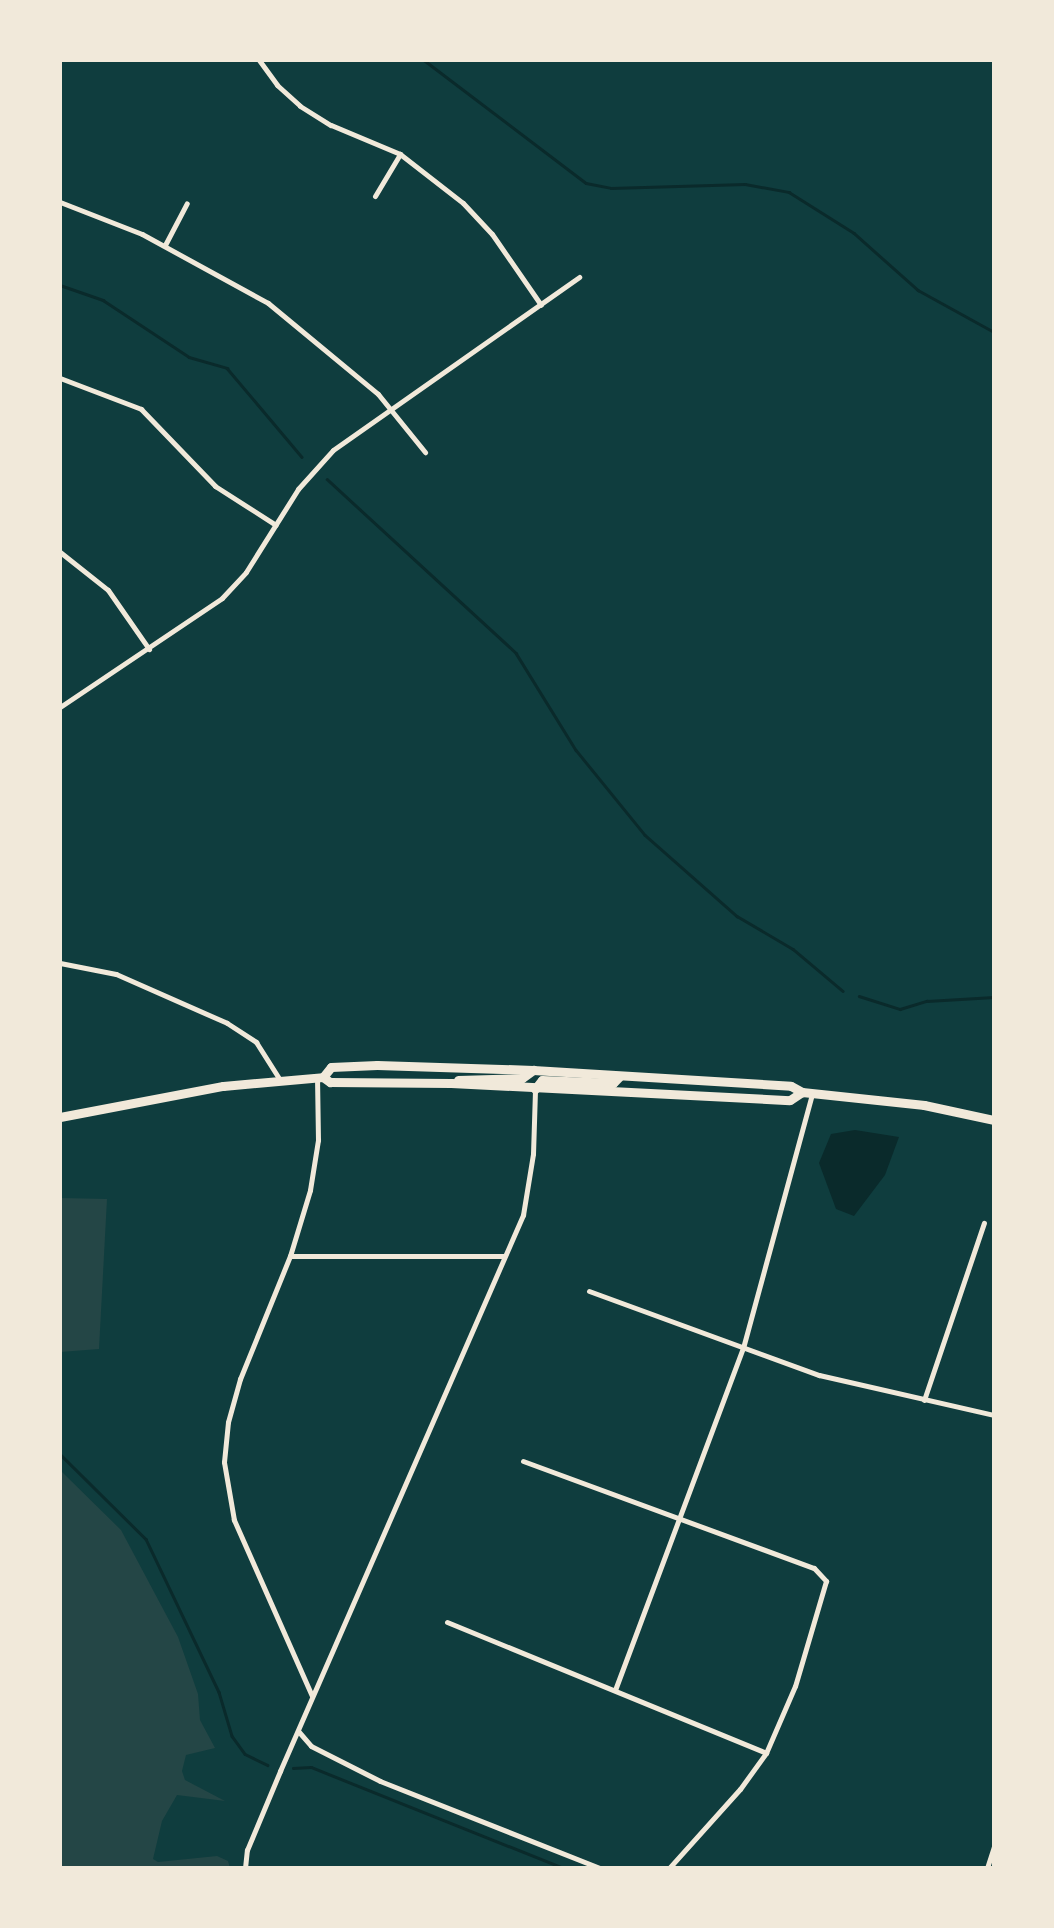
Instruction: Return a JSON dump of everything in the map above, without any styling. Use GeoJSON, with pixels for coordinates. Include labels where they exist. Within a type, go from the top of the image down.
{"type":"FeatureCollection","features":[{"type":"Feature","properties":{"kind":"highway"},"geometry":{"type":"LineString","coordinates":[[320,1077],[331,1067],[534,1070],[792,1086],[807,1093],[924,1105],[994,1120]]}},
{"type":"Feature","properties":{"kind":"highway"},"geometry":{"type":"LineString","coordinates":[[451,1083],[468,1077],[522,1078],[534,1070]]}},
{"type":"Feature","properties":{"kind":"highway"},"geometry":{"type":"LineString","coordinates":[[536,1089],[542,1080],[613,1082],[620,1076]]}},
{"type":"Feature","properties":{"kind":"highway"},"geometry":{"type":"LineString","coordinates":[[60,1117],[223,1086],[320,1077],[330,1082],[451,1083],[790,1100],[807,1093]]}},
{"type":"Feature","properties":{"kind":"street"},"geometry":{"type":"LineString","coordinates":[[259,60],[277,85],[316,116],[400,154],[479,218],[542,305]]}},
{"type":"Feature","properties":{"kind":"street"},"geometry":{"type":"LineString","coordinates":[[375,196],[400,154]]}},
{"type":"Feature","properties":{"kind":"street"},"geometry":{"type":"LineString","coordinates":[[60,202],[166,246],[268,303],[392,408],[425,452]]}},
{"type":"Feature","properties":{"kind":"street"},"geometry":{"type":"LineString","coordinates":[[166,246],[187,204]]}},
{"type":"Feature","properties":{"kind":"street"},"geometry":{"type":"LineString","coordinates":[[60,707],[222,598],[246,572],[322,460],[579,276]]}},
{"type":"Feature","properties":{"kind":"street"},"geometry":{"type":"LineString","coordinates":[[60,378],[141,409],[215,486],[276,525]]}},
{"type":"Feature","properties":{"kind":"street"},"geometry":{"type":"LineString","coordinates":[[60,552],[108,590],[150,648]]}},
{"type":"Feature","properties":{"kind":"street"},"geometry":{"type":"LineString","coordinates":[[60,963],[116,974],[227,1023],[256,1042],[280,1080]]}},
{"type":"Feature","properties":{"kind":"street"},"geometry":{"type":"LineString","coordinates":[[312,1696],[245,1547],[224,1477],[228,1422],[240,1378],[290,1256],[316,1154],[320,1077]]}},
{"type":"Feature","properties":{"kind":"street"},"geometry":{"type":"LineString","coordinates":[[245,1868],[247,1850],[530,1190],[536,1089]]}},
{"type":"Feature","properties":{"kind":"street"},"geometry":{"type":"LineString","coordinates":[[615,1690],[743,1348],[807,1093]]}},
{"type":"Feature","properties":{"kind":"street"},"geometry":{"type":"LineString","coordinates":[[924,1401],[984,1223]]}},
{"type":"Feature","properties":{"kind":"street"},"geometry":{"type":"LineString","coordinates":[[290,1256],[504,1256]]}},
{"type":"Feature","properties":{"kind":"street"},"geometry":{"type":"LineString","coordinates":[[589,1291],[852,1385],[994,1415]]}},
{"type":"Feature","properties":{"kind":"street"},"geometry":{"type":"LineString","coordinates":[[523,1460],[814,1568],[826,1580],[795,1686],[766,1753],[740,1789],[669,1868]]}},
{"type":"Feature","properties":{"kind":"street"},"geometry":{"type":"LineString","coordinates":[[447,1622],[766,1753]]}},
{"type":"Feature","properties":{"kind":"street"},"geometry":{"type":"LineString","coordinates":[[299,1732],[311,1746],[380,1780],[600,1868]]}},
{"type":"Feature","properties":{"kind":"street"},"geometry":{"type":"LineString","coordinates":[[987,1868],[994,1848]]}},
{"type":"Feature","properties":{"kind":"shaded area"},"geometry":{"type":"Polygon","coordinates":[[[855,1130],[899,1137],[885,1175],[854,1216],[836,1209],[819,1163],[831,1134],[855,1130]]]}},
{"type":"Feature","properties":{"kind":"shaded area"},"geometry":{"type":"Polygon","coordinates":[[[60,1198],[107,1199],[99,1349],[60,1352],[60,1198]]]}},
{"type":"Feature","properties":{"kind":"shaded area"},"geometry":{"type":"Polygon","coordinates":[[[60,1470],[121,1530],[178,1637],[198,1694],[200,1720],[215,1748],[186,1755],[182,1771],[185,1780],[225,1801],[177,1795],[162,1821],[153,1859],[158,1862],[217,1856],[228,1861],[230,1868],[60,1868],[60,1470]]]}},
{"type":"Feature","properties":{"kind":"waterway"},"geometry":{"type":"LineString","coordinates":[[424,60],[586,183],[611,188],[745,184],[789,192],[854,233],[918,290],[994,332]]}},
{"type":"Feature","properties":{"kind":"waterway"},"geometry":{"type":"LineString","coordinates":[[60,285],[103,300],[189,357],[227,368],[302,457]]}},
{"type":"Feature","properties":{"kind":"waterway"},"geometry":{"type":"LineString","coordinates":[[327,479],[516,653],[576,750],[645,835],[737,916],[793,949],[843,991]]}},
{"type":"Feature","properties":{"kind":"waterway"},"geometry":{"type":"LineString","coordinates":[[859,996],[900,1009],[927,1001],[994,997]]}},
{"type":"Feature","properties":{"kind":"waterway"},"geometry":{"type":"LineString","coordinates":[[60,1454],[146,1539],[219,1692],[232,1736],[245,1754],[268,1765]]}},
{"type":"Feature","properties":{"kind":"waterway"},"geometry":{"type":"LineString","coordinates":[[293,1768],[311,1767],[564,1868]]}}]}
